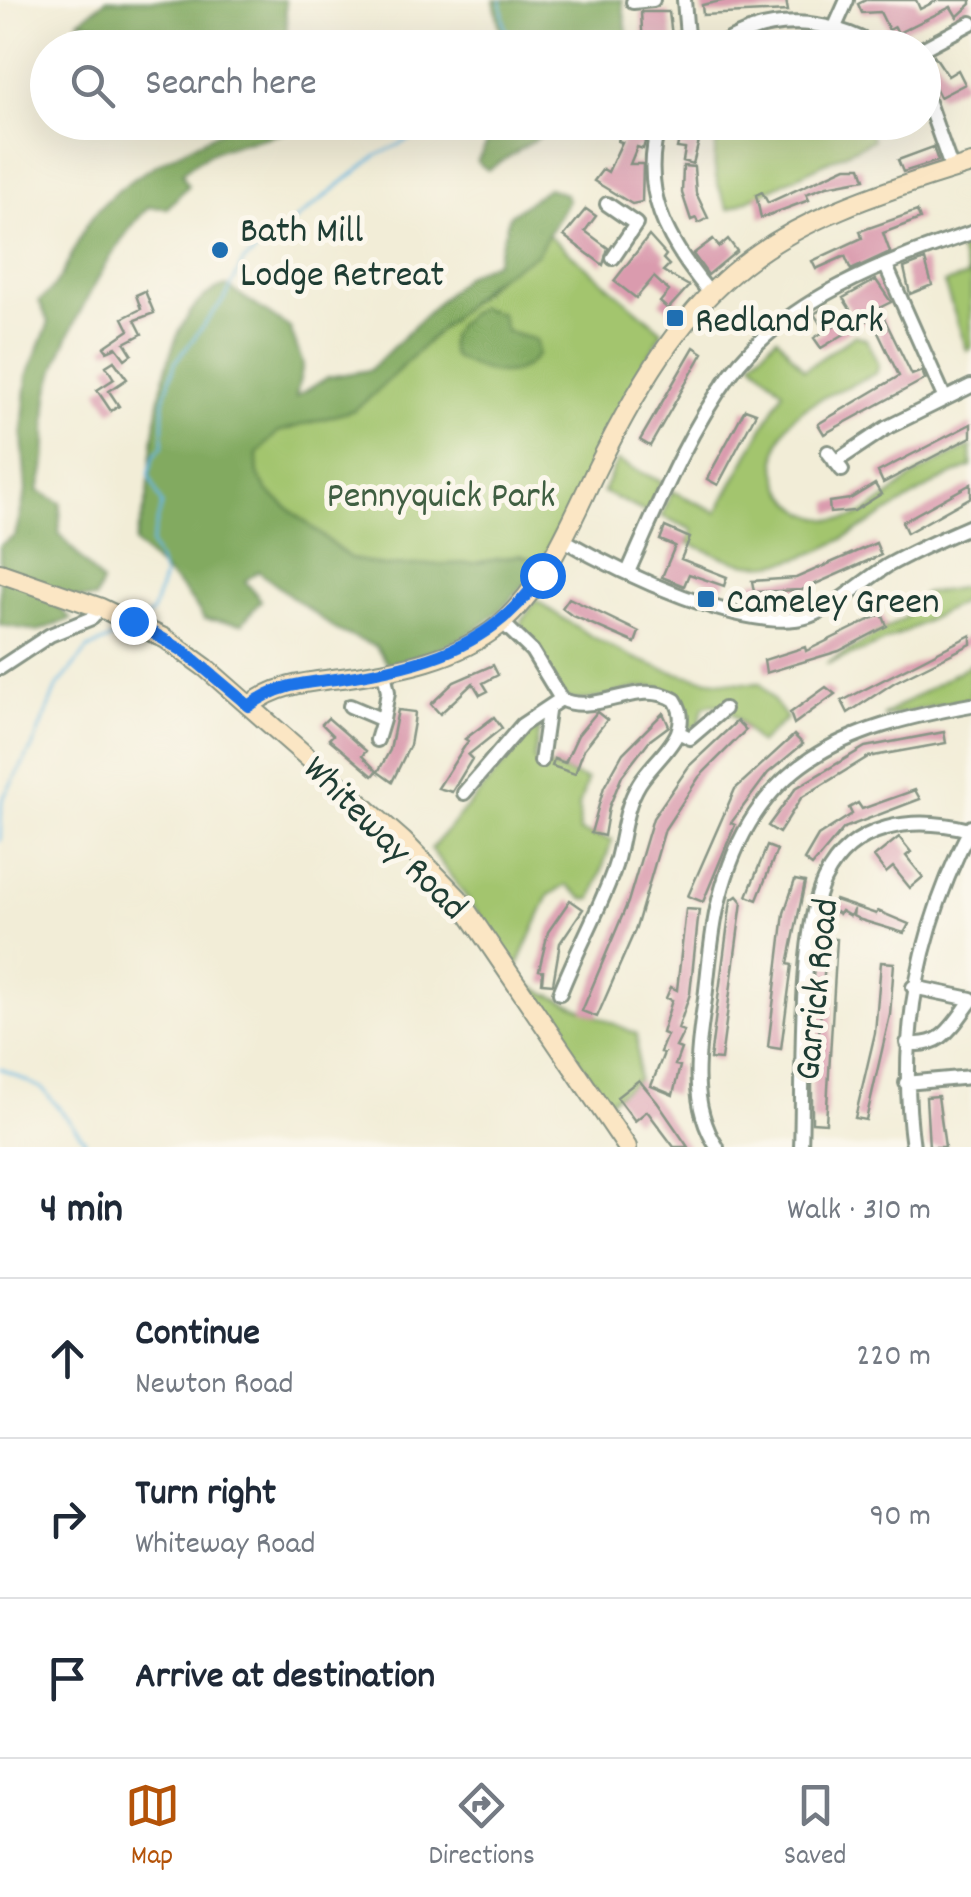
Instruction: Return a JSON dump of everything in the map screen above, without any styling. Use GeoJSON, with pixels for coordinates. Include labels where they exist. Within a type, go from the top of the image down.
{"type":"FeatureCollection","features":[{"type":"Feature","properties":{"kind":"street"},"geometry":{"type":"LineString","coordinates":[[634,2],[652,0]]}},
{"type":"Feature","properties":{"kind":"street"},"geometry":{"type":"LineString","coordinates":[[684,0],[686,30]]}},
{"type":"Feature","properties":{"kind":"street"},"geometry":{"type":"LineString","coordinates":[[835,27],[847,0]]}},
{"type":"Feature","properties":{"kind":"street"},"geometry":{"type":"LineString","coordinates":[[756,30],[770,24],[806,22],[841,30]]}},
{"type":"Feature","properties":{"kind":"street"},"geometry":{"type":"LineString","coordinates":[[941,39],[971,23]]}},
{"type":"Feature","properties":{"kind":"street"},"geometry":{"type":"LineString","coordinates":[[941,139],[952,170]]}},
{"type":"Feature","properties":{"kind":"street"},"geometry":{"type":"LineString","coordinates":[[657,140],[652,164],[658,212],[676,249],[710,292]]}},
{"type":"Feature","properties":{"kind":"street"},"geometry":{"type":"LineString","coordinates":[[249,706],[284,686],[384,672],[460,649],[502,622],[531,591],[562,539],[634,393],[674,331],[710,292],[752,253],[786,232],[971,164]]}},
{"type":"Feature","properties":{"kind":"street"},"geometry":{"type":"LineString","coordinates":[[607,204],[636,224]]}},
{"type":"Feature","properties":{"kind":"street"},"geometry":{"type":"LineString","coordinates":[[613,258],[636,224],[658,212]]}},
{"type":"Feature","properties":{"kind":"street"},"geometry":{"type":"LineString","coordinates":[[628,572],[678,459],[731,373],[814,302],[886,266],[971,233]]}},
{"type":"Feature","properties":{"kind":"street"},"geometry":{"type":"LineString","coordinates":[[886,266],[945,399]]}},
{"type":"Feature","properties":{"kind":"street"},"geometry":{"type":"LineString","coordinates":[[835,461],[886,428],[971,386]]}},
{"type":"Feature","properties":{"kind":"street"},"geometry":{"type":"LineString","coordinates":[[562,539],[687,598],[757,618],[792,620],[821,610],[889,565],[971,526]]}},
{"type":"Feature","properties":{"kind":"street","name":"Whiteway Road"},"geometry":{"type":"LineString","coordinates":[[0,573],[141,625],[206,668],[403,841],[458,898],[627,1147]]}},
{"type":"Feature","properties":{"kind":"street"},"geometry":{"type":"LineString","coordinates":[[0,668],[50,636],[92,618],[101,608]]}},
{"type":"Feature","properties":{"kind":"street"},"geometry":{"type":"LineString","coordinates":[[502,622],[532,651],[561,699],[579,704],[621,695],[668,695],[682,710],[680,734],[640,782],[626,809],[612,874],[570,952],[560,993]]}},
{"type":"Feature","properties":{"kind":"street"},"geometry":{"type":"LineString","coordinates":[[376,740],[388,692],[384,672]]}},
{"type":"Feature","properties":{"kind":"street"},"geometry":{"type":"LineString","coordinates":[[464,794],[522,725],[548,712],[561,699]]}},
{"type":"Feature","properties":{"kind":"street"},"geometry":{"type":"LineString","coordinates":[[717,1147],[708,1133],[697,1090],[698,1058],[718,901],[738,844],[778,787],[835,741],[874,725],[971,705]]}},
{"type":"Feature","properties":{"kind":"street"},"geometry":{"type":"LineString","coordinates":[[350,706],[384,720]]}},
{"type":"Feature","properties":{"kind":"street"},"geometry":{"type":"LineString","coordinates":[[680,734],[690,738],[724,709]]}},
{"type":"Feature","properties":{"kind":"street"},"geometry":{"type":"LineString","coordinates":[[541,761],[548,712]]}},
{"type":"Feature","properties":{"kind":"street","name":"Garrick Road"},"geometry":{"type":"LineString","coordinates":[[801,1147],[805,1006],[812,933],[824,880],[843,852],[869,833],[912,820],[970,829]]}},
{"type":"Feature","properties":{"kind":"street"},"geometry":{"type":"LineString","coordinates":[[912,1147],[906,1082],[913,988],[930,921],[970,829]]}},
{"type":"Feature","properties":{"kind":"street"},"geometry":{"type":"LineString","coordinates":[[907,1044],[934,1044],[943,1038],[971,1000],[913,988]]}},
{"type":"Feature","properties":{"kind":"street"},"geometry":{"type":"LineString","coordinates":[[906,1082],[971,1077]]}},
{"type":"Feature","properties":{"kind":"green space"},"geometry":{"type":"Polygon","coordinates":[[[106,0],[285,0],[287,30],[118,30],[79,21],[106,0]]]}},
{"type":"Feature","properties":{"kind":"green space"},"geometry":{"type":"Polygon","coordinates":[[[494,0],[622,0],[626,30],[500,30],[494,0]]]}},
{"type":"Feature","properties":{"kind":"green space"},"geometry":{"type":"Polygon","coordinates":[[[204,140],[255,140],[208,155],[182,173],[188,186],[167,208],[149,207],[121,241],[92,290],[51,383],[45,465],[38,491],[61,503],[59,533],[102,583],[95,599],[47,596],[71,619],[38,631],[0,625],[0,545],[15,536],[26,491],[22,434],[27,376],[49,323],[39,301],[61,275],[101,206],[156,165],[204,140]]]}},
{"type":"Feature","properties":{"kind":"green space"},"geometry":{"type":"Polygon","coordinates":[[[489,140],[535,140],[488,170],[477,162],[489,140]]]}},
{"type":"Feature","properties":{"kind":"green space"},"geometry":{"type":"Polygon","coordinates":[[[718,140],[873,140],[729,209],[719,188],[718,140]]]}},
{"type":"Feature","properties":{"kind":"green space"},"geometry":{"type":"Polygon","coordinates":[[[548,188],[565,194],[568,200],[537,254],[489,282],[354,410],[278,432],[257,454],[258,474],[267,491],[350,558],[383,566],[475,563],[520,555],[535,560],[536,571],[502,608],[471,632],[435,650],[388,665],[376,647],[336,630],[258,571],[245,581],[261,600],[242,624],[204,619],[181,588],[135,543],[147,497],[165,374],[188,316],[205,297],[227,286],[290,328],[303,364],[296,397],[328,377],[370,370],[465,276],[496,261],[510,215],[548,188]]]}},
{"type":"Feature","properties":{"kind":"green space","name":"Pennyquick Park"},"geometry":{"type":"Polygon","coordinates":[[[546,233],[662,331],[541,563],[523,583],[464,615],[255,527],[257,448],[279,426],[326,418],[375,389],[546,233]]]}},
{"type":"Feature","properties":{"kind":"green space"},"geometry":{"type":"Polygon","coordinates":[[[971,240],[971,348],[967,350],[944,283],[968,276],[957,244],[971,240]]]}},
{"type":"Feature","properties":{"kind":"green space"},"geometry":{"type":"Polygon","coordinates":[[[479,307],[501,314],[506,331],[536,340],[538,354],[529,364],[520,370],[499,373],[454,357],[451,335],[479,307]]]}},
{"type":"Feature","properties":{"kind":"green space","name":"Cameley Green"},"geometry":{"type":"Polygon","coordinates":[[[855,335],[866,339],[879,365],[876,373],[811,404],[794,417],[782,434],[777,470],[792,502],[824,519],[845,519],[864,513],[923,471],[971,446],[971,467],[828,547],[798,559],[768,564],[739,562],[688,543],[693,530],[662,516],[672,491],[717,512],[783,391],[752,361],[777,337],[804,370],[855,335]]]}},
{"type":"Feature","properties":{"kind":"green space","name":"Cameley Green"},"geometry":{"type":"Polygon","coordinates":[[[617,461],[662,482],[647,513],[603,492],[617,461]]]}},
{"type":"Feature","properties":{"kind":"green space"},"geometry":{"type":"Polygon","coordinates":[[[971,586],[971,597],[919,625],[826,664],[904,618],[923,594],[971,586]]]}},
{"type":"Feature","properties":{"kind":"green space"},"geometry":{"type":"Polygon","coordinates":[[[536,600],[587,634],[641,661],[698,678],[760,683],[787,718],[759,744],[734,715],[719,706],[703,707],[699,724],[689,730],[683,704],[671,691],[655,687],[578,700],[563,696],[551,683],[541,651],[520,624],[536,600]]]}},
{"type":"Feature","properties":{"kind":"green space"},"geometry":{"type":"Polygon","coordinates":[[[971,664],[971,699],[884,717],[884,715],[971,664]]]}},
{"type":"Feature","properties":{"kind":"green space"},"geometry":{"type":"Polygon","coordinates":[[[540,723],[534,761],[587,780],[579,806],[580,832],[612,840],[592,899],[584,899],[567,885],[549,895],[517,967],[431,849],[532,732],[528,728],[540,723]]]}},
{"type":"Feature","properties":{"kind":"green space"},"geometry":{"type":"Polygon","coordinates":[[[525,984],[637,1034],[638,1079],[608,1102],[525,984]]]}},
{"type":"Feature","properties":{"kind":"building"},"geometry":{"type":"Polygon","coordinates":[[[726,0],[786,0],[788,11],[703,15],[702,5],[726,0]]]}},
{"type":"Feature","properties":{"kind":"building"},"geometry":{"type":"Polygon","coordinates":[[[866,0],[916,0],[920,9],[938,0],[971,0],[957,17],[951,7],[904,30],[889,30],[880,12],[862,13],[858,4],[866,0]]]}},
{"type":"Feature","properties":{"kind":"building"},"geometry":{"type":"Polygon","coordinates":[[[641,12],[669,12],[671,30],[642,30],[641,12]]]}},
{"type":"Feature","properties":{"kind":"building"},"geometry":{"type":"Polygon","coordinates":[[[941,66],[948,76],[958,70],[965,84],[941,96],[941,66]]]}},
{"type":"Feature","properties":{"kind":"building"},"geometry":{"type":"Polygon","coordinates":[[[646,140],[643,149],[637,147],[630,164],[643,164],[642,202],[632,204],[594,181],[603,169],[608,172],[622,142],[618,141],[646,140]]]}},
{"type":"Feature","properties":{"kind":"building"},"geometry":{"type":"Polygon","coordinates":[[[679,140],[699,140],[693,164],[683,161],[685,149],[677,148],[679,140]]]}},
{"type":"Feature","properties":{"kind":"building"},"geometry":{"type":"Polygon","coordinates":[[[933,147],[938,161],[903,172],[898,160],[933,147]]]}},
{"type":"Feature","properties":{"kind":"building"},"geometry":{"type":"Polygon","coordinates":[[[683,166],[694,167],[696,193],[708,218],[698,223],[696,218],[691,220],[682,193],[683,166]]]}},
{"type":"Feature","properties":{"kind":"building"},"geometry":{"type":"Polygon","coordinates":[[[846,167],[861,167],[865,179],[827,186],[806,194],[809,200],[761,218],[756,195],[762,192],[768,203],[846,167]]]}},
{"type":"Feature","properties":{"kind":"building"},"geometry":{"type":"Polygon","coordinates":[[[586,209],[596,216],[585,231],[608,248],[603,265],[564,236],[586,209]]]}},
{"type":"Feature","properties":{"kind":"building"},"geometry":{"type":"Polygon","coordinates":[[[917,211],[920,219],[883,233],[890,252],[851,270],[845,256],[816,269],[812,261],[862,238],[860,231],[917,211]]]}},
{"type":"Feature","properties":{"kind":"building"},"geometry":{"type":"Polygon","coordinates":[[[649,236],[666,255],[663,259],[669,265],[663,271],[689,286],[668,309],[660,302],[669,291],[654,277],[636,298],[614,281],[649,236]]]}},
{"type":"Feature","properties":{"kind":"building"},"geometry":{"type":"Polygon","coordinates":[[[713,239],[719,247],[728,239],[737,251],[708,275],[693,254],[713,239]]]}},
{"type":"Feature","properties":{"kind":"building"},"geometry":{"type":"Polygon","coordinates":[[[925,260],[932,285],[910,294],[904,268],[925,260]]]}},
{"type":"Feature","properties":{"kind":"building"},"geometry":{"type":"Polygon","coordinates":[[[876,280],[891,302],[879,308],[912,375],[922,371],[925,379],[824,434],[818,424],[899,376],[871,318],[821,348],[814,338],[825,331],[814,314],[822,309],[833,326],[853,314],[843,298],[876,280]]]}},
{"type":"Feature","properties":{"kind":"building"},"geometry":{"type":"Polygon","coordinates":[[[145,291],[154,313],[135,320],[142,334],[125,343],[132,354],[125,359],[116,347],[107,351],[104,347],[129,330],[123,318],[141,309],[136,295],[145,291]]]}},
{"type":"Feature","properties":{"kind":"building"},"geometry":{"type":"Polygon","coordinates":[[[694,347],[703,353],[650,446],[640,440],[694,347]]]}},
{"type":"Feature","properties":{"kind":"building"},"geometry":{"type":"Polygon","coordinates":[[[114,361],[127,379],[109,391],[119,406],[111,411],[97,390],[114,379],[106,366],[114,361]]]}},
{"type":"Feature","properties":{"kind":"building"},"geometry":{"type":"Polygon","coordinates":[[[745,409],[756,413],[718,485],[707,479],[745,409]]]}},
{"type":"Feature","properties":{"kind":"building"},"geometry":{"type":"Polygon","coordinates":[[[971,424],[971,437],[883,483],[878,472],[971,424]]]}},
{"type":"Feature","properties":{"kind":"building"},"geometry":{"type":"Polygon","coordinates":[[[875,484],[881,494],[854,511],[830,513],[829,502],[850,499],[875,484]]]}},
{"type":"Feature","properties":{"kind":"building"},"geometry":{"type":"Polygon","coordinates":[[[971,484],[971,497],[907,533],[902,522],[971,484]]]}},
{"type":"Feature","properties":{"kind":"building"},"geometry":{"type":"Polygon","coordinates":[[[665,527],[690,538],[681,559],[727,577],[724,586],[689,574],[684,586],[662,577],[675,546],[660,540],[665,527]]]}},
{"type":"Feature","properties":{"kind":"building"},"geometry":{"type":"Polygon","coordinates":[[[876,543],[881,555],[802,590],[754,592],[752,581],[796,578],[876,543]]]}},
{"type":"Feature","properties":{"kind":"building"},"geometry":{"type":"Polygon","coordinates":[[[569,598],[639,632],[635,643],[571,615],[562,608],[569,598]]]}},
{"type":"Feature","properties":{"kind":"building"},"geometry":{"type":"Polygon","coordinates":[[[882,614],[887,626],[839,651],[766,673],[764,660],[805,647],[806,651],[882,614]]]}},
{"type":"Feature","properties":{"kind":"building"},"geometry":{"type":"Polygon","coordinates":[[[971,635],[971,644],[895,682],[848,713],[842,701],[971,635]]]}},
{"type":"Feature","properties":{"kind":"building"},"geometry":{"type":"Polygon","coordinates":[[[493,665],[498,675],[483,683],[488,691],[480,695],[473,683],[440,714],[431,704],[454,682],[493,665]]]}},
{"type":"Feature","properties":{"kind":"building"},"geometry":{"type":"Polygon","coordinates":[[[826,687],[835,694],[794,724],[790,713],[826,687]]]}},
{"type":"Feature","properties":{"kind":"building"},"geometry":{"type":"Polygon","coordinates":[[[398,710],[415,712],[410,745],[392,782],[378,772],[390,750],[398,710]]]}},
{"type":"Feature","properties":{"kind":"building"},"geometry":{"type":"Polygon","coordinates":[[[597,712],[607,720],[584,749],[575,774],[552,766],[554,759],[565,763],[578,735],[597,712]]]}},
{"type":"Feature","properties":{"kind":"building"},"geometry":{"type":"Polygon","coordinates":[[[663,713],[669,726],[649,741],[622,776],[609,807],[604,836],[591,833],[604,787],[623,753],[663,713]]]}},
{"type":"Feature","properties":{"kind":"building"},"geometry":{"type":"Polygon","coordinates":[[[494,717],[502,728],[468,755],[472,759],[452,792],[438,788],[468,741],[465,739],[494,717]]]}},
{"type":"Feature","properties":{"kind":"building"},"geometry":{"type":"Polygon","coordinates":[[[328,718],[366,751],[362,756],[377,771],[373,776],[329,739],[333,735],[322,724],[328,718]]]}},
{"type":"Feature","properties":{"kind":"building"},"geometry":{"type":"Polygon","coordinates":[[[737,721],[746,730],[699,777],[665,829],[636,928],[597,1017],[582,1011],[628,902],[653,818],[689,766],[737,721]]]}},
{"type":"Feature","properties":{"kind":"building"},"geometry":{"type":"Polygon","coordinates":[[[944,732],[946,743],[868,757],[801,798],[779,833],[768,826],[796,788],[865,747],[944,732]]]}},
{"type":"Feature","properties":{"kind":"building"},"geometry":{"type":"Polygon","coordinates":[[[794,735],[803,744],[768,773],[731,823],[735,825],[703,902],[688,896],[735,789],[794,735]]]}},
{"type":"Feature","properties":{"kind":"building"},"geometry":{"type":"Polygon","coordinates":[[[915,790],[920,799],[844,828],[812,866],[804,860],[818,836],[852,814],[849,808],[858,803],[862,809],[915,790]]]}},
{"type":"Feature","properties":{"kind":"building"},"geometry":{"type":"Polygon","coordinates":[[[899,837],[911,852],[906,856],[923,877],[910,888],[893,867],[886,873],[874,857],[899,837]]]}},
{"type":"Feature","properties":{"kind":"building"},"geometry":{"type":"Polygon","coordinates":[[[767,846],[777,850],[757,900],[747,896],[767,846]]]}},
{"type":"Feature","properties":{"kind":"building"},"geometry":{"type":"Polygon","coordinates":[[[795,880],[805,882],[788,964],[792,965],[781,1049],[768,1047],[784,913],[795,880]]]}},
{"type":"Feature","properties":{"kind":"building"},"geometry":{"type":"Polygon","coordinates":[[[737,896],[742,902],[721,1060],[710,1059],[731,900],[737,896]]]}},
{"type":"Feature","properties":{"kind":"building"},"geometry":{"type":"Polygon","coordinates":[[[570,900],[583,909],[560,943],[553,984],[542,983],[543,971],[539,970],[548,932],[570,900]]]}},
{"type":"Feature","properties":{"kind":"building"},"geometry":{"type":"Polygon","coordinates":[[[835,900],[909,924],[904,933],[861,920],[853,916],[854,909],[850,916],[841,911],[839,914],[829,908],[835,900]]]}},
{"type":"Feature","properties":{"kind":"building"},"geometry":{"type":"Polygon","coordinates":[[[686,909],[699,910],[690,994],[678,1029],[684,1031],[676,1047],[681,1049],[675,1065],[680,1066],[673,1095],[651,1086],[664,1053],[660,1052],[667,1035],[662,1033],[672,1000],[666,998],[671,987],[677,990],[686,909]]]}},
{"type":"Feature","properties":{"kind":"building"},"geometry":{"type":"Polygon","coordinates":[[[827,938],[837,939],[826,1123],[812,1122],[812,1058],[817,1058],[827,938]]]}},
{"type":"Feature","properties":{"kind":"building"},"geometry":{"type":"Polygon","coordinates":[[[881,962],[894,963],[890,1015],[866,1120],[855,1118],[875,1033],[881,962]]]}},
{"type":"Feature","properties":{"kind":"building"},"geometry":{"type":"Polygon","coordinates":[[[639,1080],[688,1147],[674,1147],[647,1111],[635,1121],[617,1097],[639,1080]]]}},
{"type":"Feature","properties":{"kind":"building"},"geometry":{"type":"Polygon","coordinates":[[[938,1096],[945,1147],[929,1147],[926,1097],[938,1096]]]}},
{"type":"Feature","properties":{"kind":"waterway"},"geometry":{"type":"LineString","coordinates":[[501,0],[507,30]]}},
{"type":"Feature","properties":{"kind":"waterway"},"geometry":{"type":"LineString","coordinates":[[144,619],[152,613],[164,576],[151,544],[162,505],[149,474],[154,456],[163,445],[164,399],[175,363],[227,295],[243,262],[376,156],[408,140]]}},
{"type":"Feature","properties":{"kind":"waterway"},"geometry":{"type":"LineString","coordinates":[[0,841],[2,800],[33,746],[56,688],[88,649],[130,630]]}},
{"type":"Feature","properties":{"kind":"waterway"},"geometry":{"type":"LineString","coordinates":[[0,1068],[43,1089],[85,1140],[82,1147]]}},
{"type":"Feature","properties":{"kind":"place","name":"Bath Mill Lodge Retreat"},"geometry":{"type":"Point","coordinates":[220,250]}},
{"type":"Feature","properties":{"kind":"place","name":"Redland Park"},"geometry":{"type":"Point","coordinates":[675,318]}},
{"type":"Feature","properties":{"kind":"place","name":"Cameley Green"},"geometry":{"type":"Point","coordinates":[706,599]}},
{"type":"Feature","properties":{"kind":"route"},"geometry":{"type":"LineString","coordinates":[[133,621],[185,652],[249,706],[267,692],[284,686],[384,672],[460,649],[502,622],[542,575]]}}]}
